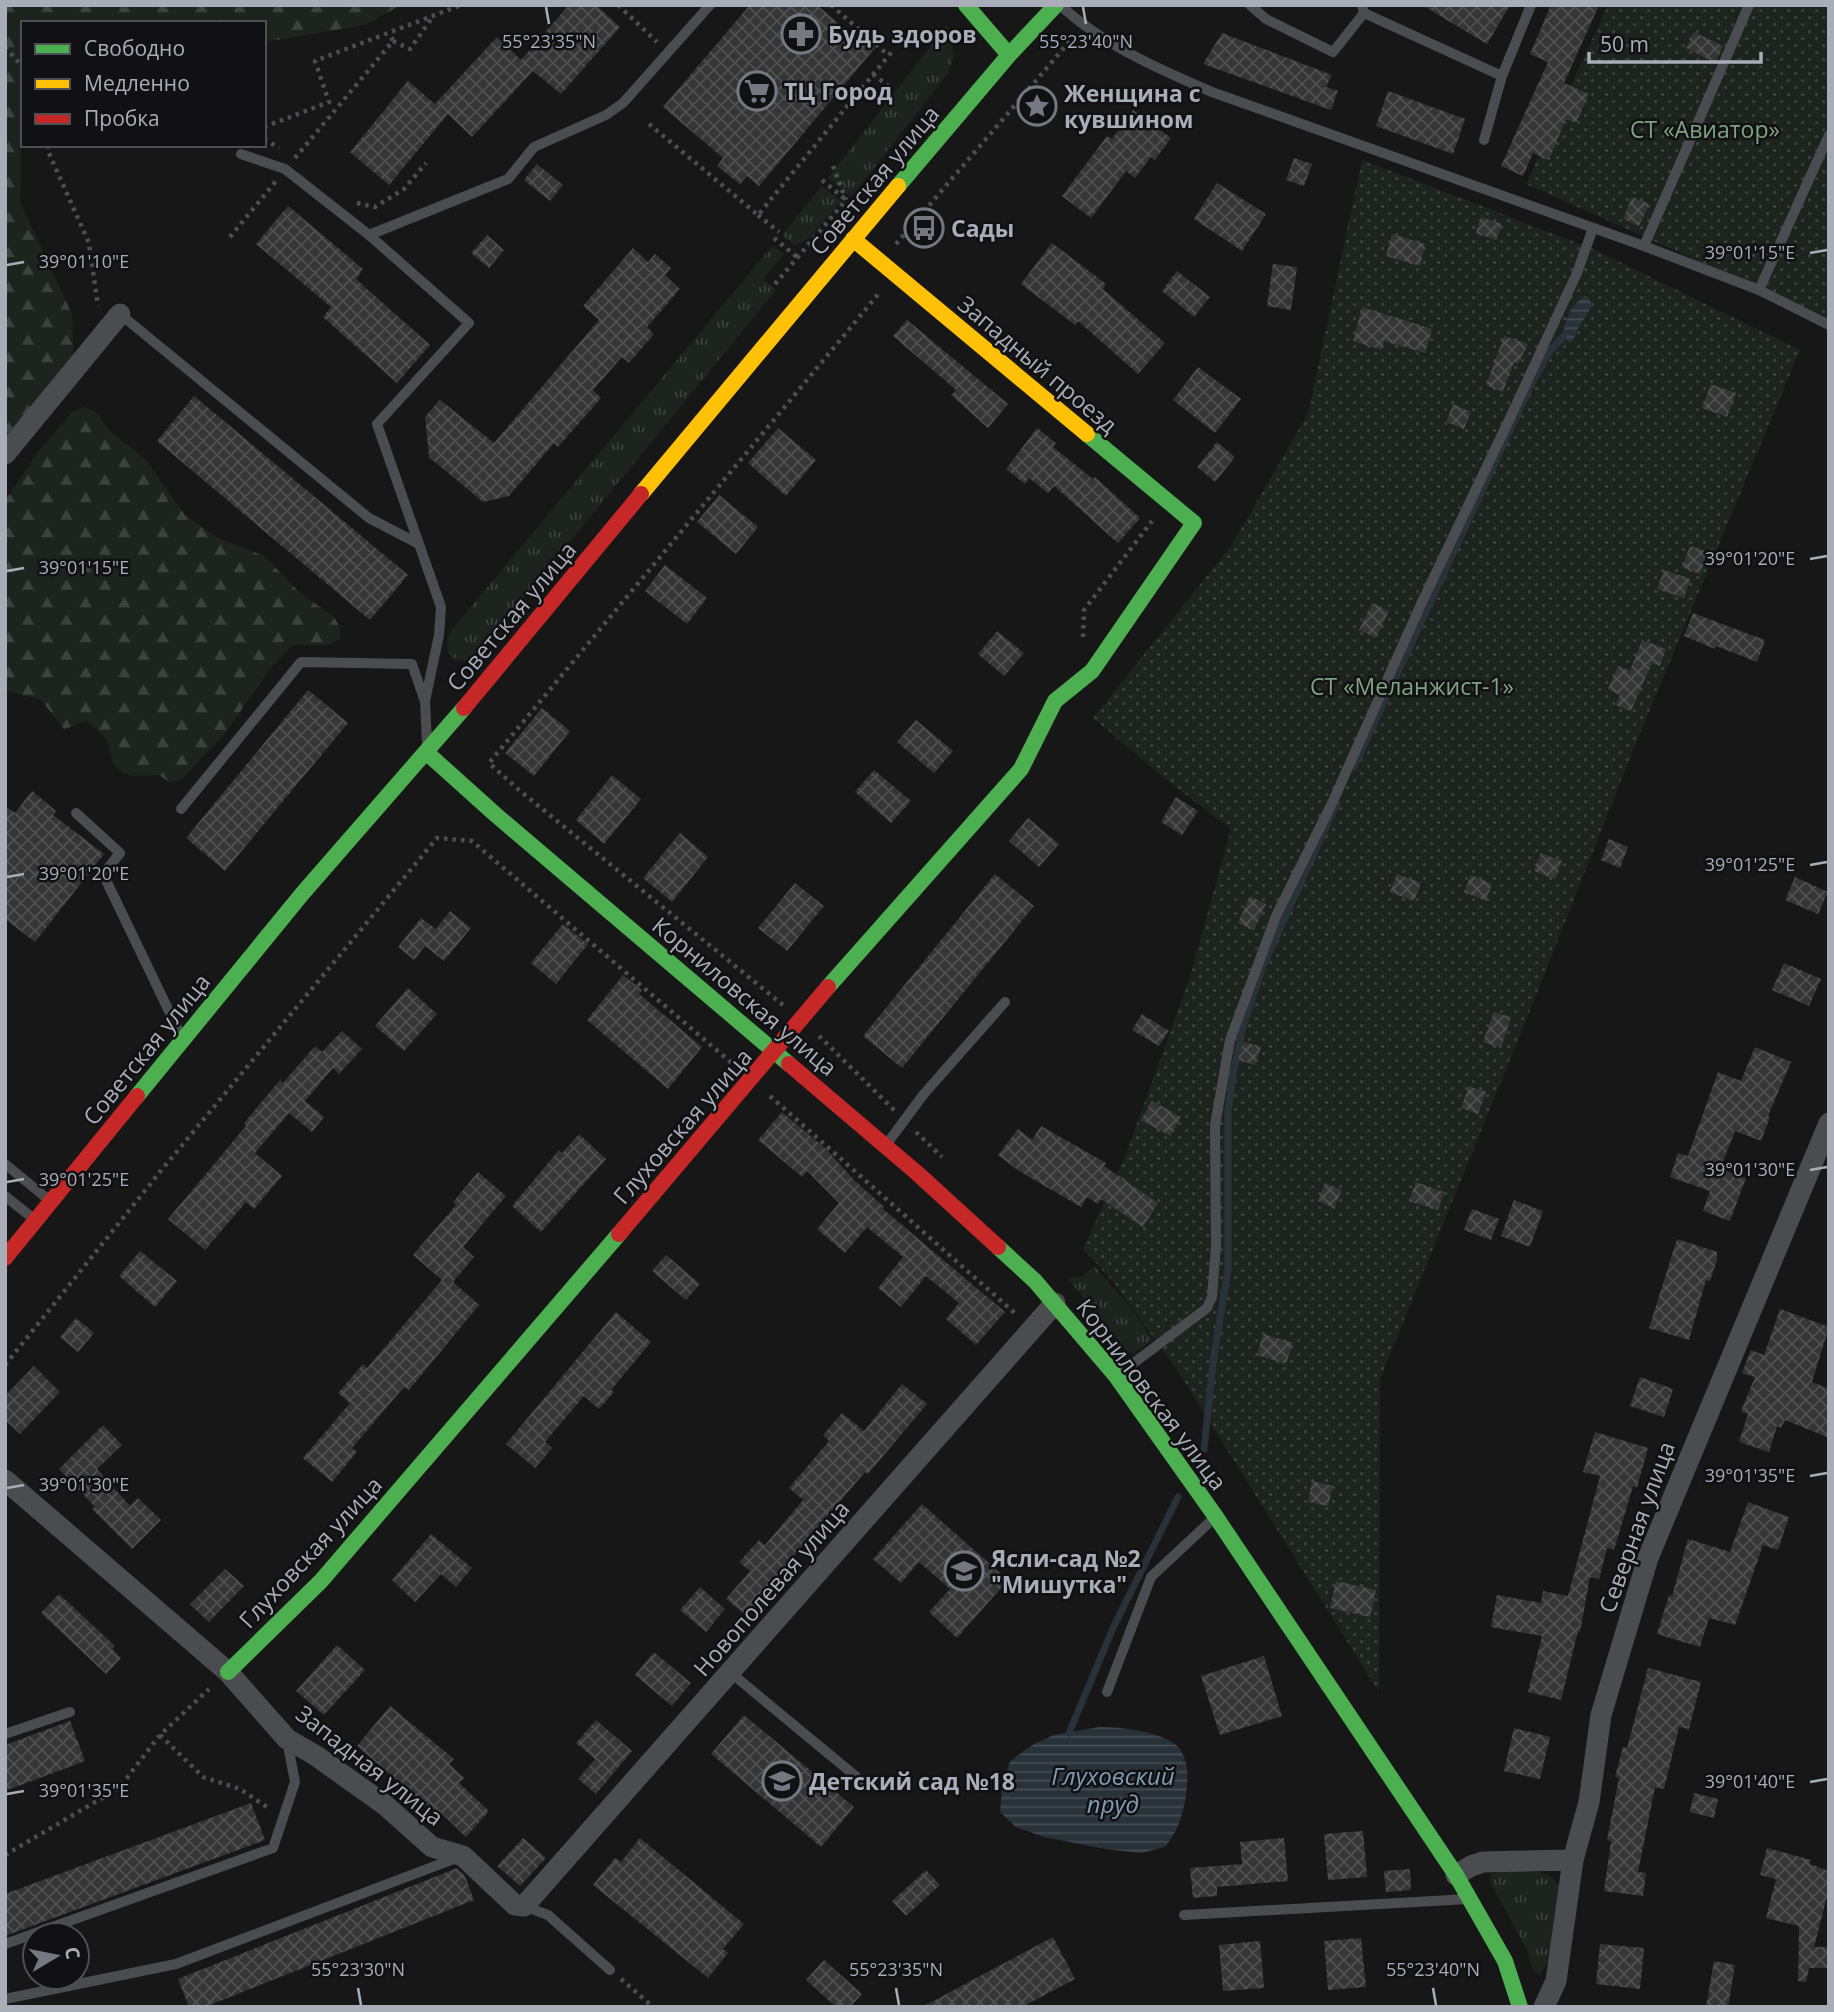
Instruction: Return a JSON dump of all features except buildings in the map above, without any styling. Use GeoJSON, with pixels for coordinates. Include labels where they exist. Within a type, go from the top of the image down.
{"type":"FeatureCollection","features":[{"type":"Feature","properties":{"kind":"street"},"geometry":{"type":"LineString","coordinates":[[966,5],[1009,55]]}},
{"type":"Feature","properties":{"kind":"street","name":"Советская улица"},"geometry":{"type":"LineString","coordinates":[[5,1258],[302,894],[427,753],[1009,55],[1058,5]]}},
{"type":"Feature","properties":{"kind":"street","name":"Западный проезд"},"geometry":{"type":"LineString","coordinates":[[853,239],[1194,523]]}},
{"type":"Feature","properties":{"kind":"street"},"geometry":{"type":"LineString","coordinates":[[5,454],[120,314]]}},
{"type":"Feature","properties":{"kind":"street","name":"Глуховская улица"},"geometry":{"type":"LineString","coordinates":[[228,1672],[321,1581],[851,960],[966,834],[1021,769],[1055,701],[1092,671],[1194,523]]}},
{"type":"Feature","properties":{"kind":"street","name":"Корниловская улица"},"geometry":{"type":"LineString","coordinates":[[427,753],[496,815],[886,1146],[1026,1272],[1055,1303],[1116,1376],[1216,1517],[1456,1875],[1505,1961],[1520,2007]]}},
{"type":"Feature","properties":{"kind":"street","name":"Северная улица"},"geometry":{"type":"LineString","coordinates":[[1544,2007],[1556,1982],[1573,1860],[1589,1802],[1601,1715],[1648,1558],[1829,1123]]}},
{"type":"Feature","properties":{"kind":"street","name":"Новополевая улица"},"geometry":{"type":"LineString","coordinates":[[524,1906],[1055,1303]]}},
{"type":"Feature","properties":{"kind":"street","name":"Западная улица"},"geometry":{"type":"LineString","coordinates":[[5,1480],[228,1672],[287,1739],[315,1755],[385,1805],[432,1847],[463,1856],[515,1906],[524,1906]]}},
{"type":"Feature","properties":{"kind":"street"},"geometry":{"type":"LineString","coordinates":[[1456,1875],[1471,1866],[1483,1863],[1573,1860]]}},
{"type":"Feature","properties":{"kind":"lane"},"geometry":{"type":"LineString","coordinates":[[369,235],[508,179],[534,147],[606,115],[623,103],[710,5]]}},
{"type":"Feature","properties":{"kind":"lane"},"geometry":{"type":"LineString","coordinates":[[1058,5],[1083,26],[1155,67],[1212,92],[1644,246],[1759,290],[1829,324]]}},
{"type":"Feature","properties":{"kind":"lane"},"geometry":{"type":"LineString","coordinates":[[1250,5],[1266,19],[1333,52],[1363,9],[1502,76]]}},
{"type":"Feature","properties":{"kind":"lane"},"geometry":{"type":"LineString","coordinates":[[1484,140],[1502,76],[1531,5]]}},
{"type":"Feature","properties":{"kind":"lane"},"geometry":{"type":"LineString","coordinates":[[1644,246],[1749,5]]}},
{"type":"Feature","properties":{"kind":"lane"},"geometry":{"type":"LineString","coordinates":[[1759,290],[1829,135]]}},
{"type":"Feature","properties":{"kind":"lane"},"geometry":{"type":"LineString","coordinates":[[241,154],[285,169],[369,235],[469,323],[377,424],[441,607],[439,635],[425,701],[427,753]]}},
{"type":"Feature","properties":{"kind":"lane"},"geometry":{"type":"LineString","coordinates":[[1116,1376],[1208,1308],[1212,1297],[1216,1246],[1215,1125],[1230,1041],[1276,916],[1333,801],[1422,602],[1527,382],[1577,273],[1593,228]]}},
{"type":"Feature","properties":{"kind":"lane"},"geometry":{"type":"LineString","coordinates":[[120,314],[369,518],[419,544]]}},
{"type":"Feature","properties":{"kind":"lane"},"geometry":{"type":"LineString","coordinates":[[181,809],[301,662],[412,664],[425,701]]}},
{"type":"Feature","properties":{"kind":"lane"},"geometry":{"type":"LineString","coordinates":[[76,813],[120,853],[103,874],[183,1041]]}},
{"type":"Feature","properties":{"kind":"lane"},"geometry":{"type":"LineString","coordinates":[[886,1146],[923,1095],[1005,1002]]}},
{"type":"Feature","properties":{"kind":"lane"},"geometry":{"type":"LineString","coordinates":[[5,1164],[51,1202]]}},
{"type":"Feature","properties":{"kind":"lane"},"geometry":{"type":"LineString","coordinates":[[5,1196],[36,1220]]}},
{"type":"Feature","properties":{"kind":"lane"},"geometry":{"type":"LineString","coordinates":[[1107,1692],[1151,1577],[1216,1517]]}},
{"type":"Feature","properties":{"kind":"lane"},"geometry":{"type":"LineString","coordinates":[[731,1674],[864,1783]]}},
{"type":"Feature","properties":{"kind":"lane"},"geometry":{"type":"LineString","coordinates":[[5,1734],[70,1712]]}},
{"type":"Feature","properties":{"kind":"lane"},"geometry":{"type":"LineString","coordinates":[[5,1944],[273,1848],[295,1782],[287,1739]]}},
{"type":"Feature","properties":{"kind":"lane"},"geometry":{"type":"LineString","coordinates":[[5,1999],[176,1964],[463,1856]]}},
{"type":"Feature","properties":{"kind":"lane"},"geometry":{"type":"LineString","coordinates":[[1184,1915],[1471,1899]]}},
{"type":"Feature","properties":{"kind":"lane"},"geometry":{"type":"LineString","coordinates":[[524,1906],[548,1915],[610,1970]]}},
{"type":"Feature","properties":{"kind":"path"},"geometry":{"type":"LineString","coordinates":[[329,102],[316,61],[461,5]]}},
{"type":"Feature","properties":{"kind":"path"},"geometry":{"type":"LineString","coordinates":[[618,5],[668,52]]}},
{"type":"Feature","properties":{"kind":"path"},"geometry":{"type":"LineString","coordinates":[[831,5],[888,55]]}},
{"type":"Feature","properties":{"kind":"path"},"geometry":{"type":"LineString","coordinates":[[390,34],[393,41],[410,49],[433,17]]}},
{"type":"Feature","properties":{"kind":"path"},"geometry":{"type":"LineString","coordinates":[[942,1158],[802,1020],[489,763],[895,275],[895,246],[1083,26]]}},
{"type":"Feature","properties":{"kind":"path"},"geometry":{"type":"LineString","coordinates":[[230,237],[393,41]]}},
{"type":"Feature","properties":{"kind":"path"},"geometry":{"type":"LineString","coordinates":[[5,47],[21,65]]}},
{"type":"Feature","properties":{"kind":"path"},"geometry":{"type":"LineString","coordinates":[[758,215],[894,49]]}},
{"type":"Feature","properties":{"kind":"path"},"geometry":{"type":"LineString","coordinates":[[873,74],[893,90]]}},
{"type":"Feature","properties":{"kind":"path"},"geometry":{"type":"LineString","coordinates":[[266,126],[329,102],[339,106]]}},
{"type":"Feature","properties":{"kind":"path"},"geometry":{"type":"LineString","coordinates":[[649,124],[779,233]]}},
{"type":"Feature","properties":{"kind":"path"},"geometry":{"type":"LineString","coordinates":[[266,140],[305,165]]}},
{"type":"Feature","properties":{"kind":"path"},"geometry":{"type":"LineString","coordinates":[[48,147],[64,190],[89,243],[97,286],[99,338]]}},
{"type":"Feature","properties":{"kind":"path"},"geometry":{"type":"LineString","coordinates":[[347,196],[358,204],[375,207],[404,189],[426,163]]}},
{"type":"Feature","properties":{"kind":"path"},"geometry":{"type":"LineString","coordinates":[[833,166],[846,200]]}},
{"type":"Feature","properties":{"kind":"path"},"geometry":{"type":"LineString","coordinates":[[822,180],[846,200]]}},
{"type":"Feature","properties":{"kind":"path"},"geometry":{"type":"LineString","coordinates":[[775,284],[846,200]]}},
{"type":"Feature","properties":{"kind":"path"},"geometry":{"type":"LineString","coordinates":[[774,239],[797,258]]}},
{"type":"Feature","properties":{"kind":"path"},"geometry":{"type":"LineString","coordinates":[[1081,648],[1084,610],[1157,515],[1156,493]]}},
{"type":"Feature","properties":{"kind":"path"},"geometry":{"type":"LineString","coordinates":[[5,1365],[181,1146],[437,838],[472,841]]}},
{"type":"Feature","properties":{"kind":"path"},"geometry":{"type":"LineString","coordinates":[[5,1855],[119,1788],[160,1735],[228,1672]]}},
{"type":"Feature","properties":{"kind":"path"},"geometry":{"type":"LineString","coordinates":[[160,1735],[203,1777],[240,1789],[265,1804],[284,1820]]}},
{"type":"Feature","properties":{"kind":"path"},"geometry":{"type":"LineString","coordinates":[[610,1970],[653,2007]]}},
{"type":"Feature","properties":{"kind":"green space"},"geometry":{"type":"Polygon","coordinates":[[[5,5],[401,5],[365,25],[266,42],[266,21],[21,21],[20,202],[72,314],[74,364],[5,461],[5,5]]]}},
{"type":"Feature","properties":{"kind":"green space","name":"СТ «Авиатор»"},"geometry":{"type":"Polygon","coordinates":[[[1608,5],[1829,5],[1829,319],[1526,184],[1608,5]]]}},
{"type":"Feature","properties":{"kind":"green space"},"geometry":{"type":"Polygon","coordinates":[[[947,25],[954,56],[948,73],[851,197],[828,178],[947,25]]]}},
{"type":"Feature","properties":{"kind":"green space","name":"СТ «Меланжист-1»"},"geometry":{"type":"Polygon","coordinates":[[[1362,160],[1593,249],[1800,350],[1633,750],[1380,1379],[1379,1692],[1179,1373],[1115,1284],[1083,1249],[1125,1157],[1190,977],[1231,829],[1164,778],[1093,718],[1231,546],[1308,414],[1362,160]]]}},
{"type":"Feature","properties":{"kind":"green space"},"geometry":{"type":"Polygon","coordinates":[[[822,186],[841,201],[810,237],[795,246],[782,235],[822,186]]]}},
{"type":"Feature","properties":{"kind":"green space"},"geometry":{"type":"Polygon","coordinates":[[[773,245],[784,254],[763,279],[776,290],[473,660],[459,661],[450,655],[448,638],[451,631],[773,245]]]}},
{"type":"Feature","properties":{"kind":"green space"},"geometry":{"type":"Polygon","coordinates":[[[84,407],[95,411],[110,431],[145,459],[185,515],[218,538],[264,556],[300,593],[333,616],[340,627],[340,639],[329,645],[292,645],[270,669],[226,732],[181,780],[169,782],[159,775],[134,776],[122,772],[113,763],[106,738],[87,721],[64,729],[41,700],[5,690],[5,501],[39,450],[73,412],[84,407]]]}},
{"type":"Feature","properties":{"kind":"green space"},"geometry":{"type":"Polygon","coordinates":[[[1094,1266],[1130,1307],[1153,1340],[1132,1354],[1127,1352],[1070,1281],[1069,1278],[1082,1277],[1094,1266]]]}},
{"type":"Feature","properties":{"kind":"green space"},"geometry":{"type":"Polygon","coordinates":[[[1499,1872],[1542,1873],[1556,1881],[1561,1889],[1552,1956],[1540,1975],[1533,1970],[1527,1950],[1490,1882],[1490,1875],[1499,1872]]]}},
{"type":"Feature","properties":{"kind":"water"},"geometry":{"type":"Polygon","coordinates":[[[1583,297],[1589,298],[1592,306],[1573,341],[1569,342],[1563,337],[1566,320],[1583,297]]]}},
{"type":"Feature","properties":{"kind":"water","name":"Глуховский пруд"},"geometry":{"type":"Polygon","coordinates":[[[1099,1727],[1151,1733],[1170,1741],[1183,1753],[1187,1774],[1186,1797],[1177,1828],[1165,1847],[1141,1853],[1044,1837],[1016,1827],[1000,1812],[1002,1789],[1010,1761],[1034,1744],[1054,1735],[1099,1727]]]}},
{"type":"Feature","properties":{"kind":"waterway"},"geometry":{"type":"LineString","coordinates":[[1354,767],[1531,385],[1549,352],[1563,337]]}},
{"type":"Feature","properties":{"kind":"waterway"},"geometry":{"type":"LineString","coordinates":[[1204,1449],[1214,1355],[1228,1270],[1228,1111],[1233,1075],[1243,1027],[1263,966],[1337,803]]}},
{"type":"Feature","properties":{"kind":"waterway"},"geometry":{"type":"LineString","coordinates":[[1069,1733],[1114,1626],[1178,1497]]}},
{"type":"Feature","properties":{"kind":"traffic: fast"},"geometry":{"type":"LineString","coordinates":[[966,5],[1009,55]]}},
{"type":"Feature","properties":{"kind":"traffic: fast"},"geometry":{"type":"LineString","coordinates":[[898,186],[1009,55],[1056,5]]}},
{"type":"Feature","properties":{"kind":"traffic: fast"},"geometry":{"type":"LineString","coordinates":[[828,987],[1021,769],[1055,701],[1092,671],[1194,523],[1087,434]]}},
{"type":"Feature","properties":{"kind":"traffic: fast"},"geometry":{"type":"LineString","coordinates":[[137,1096],[302,894],[464,708]]}},
{"type":"Feature","properties":{"kind":"traffic: fast"},"geometry":{"type":"LineString","coordinates":[[427,753],[789,1064]]}},
{"type":"Feature","properties":{"kind":"traffic: fast"},"geometry":{"type":"LineString","coordinates":[[228,1672],[321,1581],[619,1234]]}},
{"type":"Feature","properties":{"kind":"traffic: fast"},"geometry":{"type":"LineString","coordinates":[[998,1247],[1035,1281],[1116,1376],[1216,1517],[1456,1875],[1505,1961],[1520,2007]]}},
{"type":"Feature","properties":{"kind":"traffic: slow"},"geometry":{"type":"LineString","coordinates":[[641,494],[898,186]]}},
{"type":"Feature","properties":{"kind":"traffic: slow"},"geometry":{"type":"LineString","coordinates":[[853,239],[1087,434]]}},
{"type":"Feature","properties":{"kind":"traffic: jam"},"geometry":{"type":"LineString","coordinates":[[464,708],[641,494]]}},
{"type":"Feature","properties":{"kind":"traffic: jam"},"geometry":{"type":"LineString","coordinates":[[619,1234],[828,987]]}},
{"type":"Feature","properties":{"kind":"traffic: jam"},"geometry":{"type":"LineString","coordinates":[[789,1064],[917,1173],[998,1247]]}},
{"type":"Feature","properties":{"kind":"traffic: jam"},"geometry":{"type":"LineString","coordinates":[[5,1258],[137,1096]]}},
{"type":"Feature","properties":{"kind":"place","name":"Будь здоров"},"geometry":{"type":"Point","coordinates":[801,34]}},
{"type":"Feature","properties":{"kind":"place","name":"ТЦ Город"},"geometry":{"type":"Point","coordinates":[757,91]}},
{"type":"Feature","properties":{"kind":"place","name":"Женщина с кувшином"},"geometry":{"type":"Point","coordinates":[1037,106]}},
{"type":"Feature","properties":{"kind":"place","name":"Сады"},"geometry":{"type":"Point","coordinates":[924,228]}},
{"type":"Feature","properties":{"kind":"place","name":"Ясли-сад №2 \"Мишутка\""},"geometry":{"type":"Point","coordinates":[964,1571]}},
{"type":"Feature","properties":{"kind":"place","name":"Детский сад №18"},"geometry":{"type":"Point","coordinates":[782,1781]}}]}
